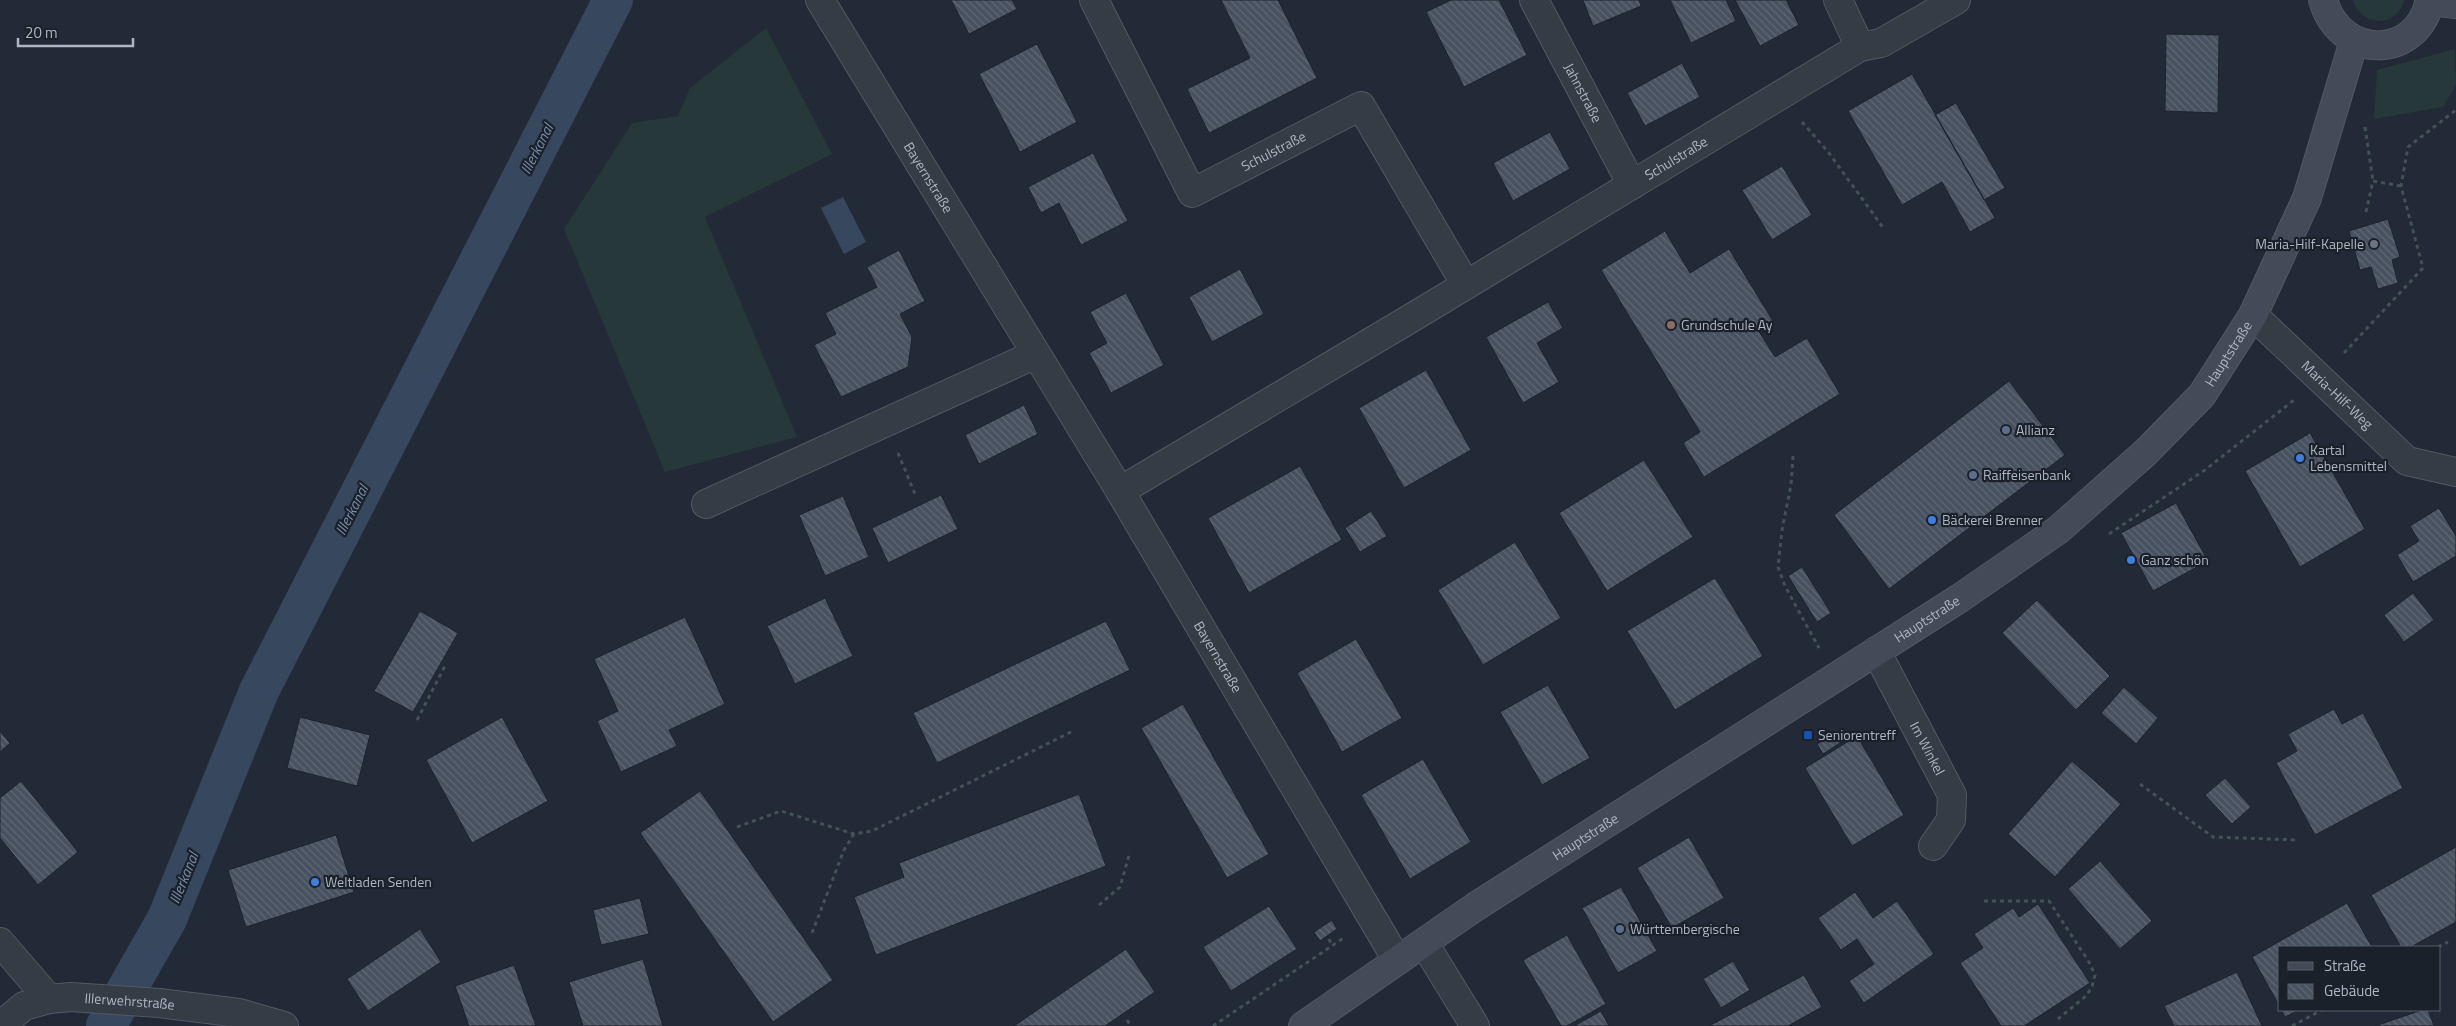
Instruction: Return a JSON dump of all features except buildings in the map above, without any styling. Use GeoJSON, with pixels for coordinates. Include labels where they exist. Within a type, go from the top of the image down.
{"type":"FeatureCollection","features":[{"type":"Feature","properties":{"kind":"main road"},"geometry":{"type":"LineString","coordinates":[[2323,0],[2329,18],[2339,31],[2354,41],[2367,45],[2394,43],[2409,34],[2426,14],[2429,1],[2456,4]]}},
{"type":"Feature","properties":{"kind":"main road","name":"Hauptstraße"},"geometry":{"type":"LineString","coordinates":[[1303,1026],[1475,907],[1960,598],[2058,530],[2146,453],[2202,395],[2253,315],[2307,198],[2354,41]]}},
{"type":"Feature","properties":{"kind":"street","name":"Bayernstraße"},"geometry":{"type":"LineString","coordinates":[[820,0],[1120,491],[1397,960]]}},
{"type":"Feature","properties":{"kind":"street","name":"Schulstraße"},"geometry":{"type":"LineString","coordinates":[[1094,0],[1192,193],[1361,106],[1466,285]]}},
{"type":"Feature","properties":{"kind":"street","name":"Jahnstraße"},"geometry":{"type":"LineString","coordinates":[[1534,0],[1632,186]]}},
{"type":"Feature","properties":{"kind":"street"},"geometry":{"type":"LineString","coordinates":[[1838,0],[1860,47]]}},
{"type":"Feature","properties":{"kind":"street","name":"Schulstraße"},"geometry":{"type":"LineString","coordinates":[[1120,491],[1632,186],[1860,47],[1881,43],[1956,0]]}},
{"type":"Feature","properties":{"kind":"street","name":"Maria-Hilf-Weg"},"geometry":{"type":"LineString","coordinates":[[2253,315],[2407,461],[2456,472]]}},
{"type":"Feature","properties":{"kind":"street"},"geometry":{"type":"LineString","coordinates":[[706,504],[1036,354]]}},
{"type":"Feature","properties":{"kind":"street","name":"Im Winkel"},"geometry":{"type":"LineString","coordinates":[[1876,651],[1952,795],[1951,820],[1933,846]]}},
{"type":"Feature","properties":{"kind":"street"},"geometry":{"type":"LineString","coordinates":[[0,942],[60,998]]}},
{"type":"Feature","properties":{"kind":"street"},"geometry":{"type":"LineString","coordinates":[[1424,943],[1475,1026]]}},
{"type":"Feature","properties":{"kind":"street","name":"Illerwehrstraße"},"geometry":{"type":"LineString","coordinates":[[0,1026],[24,1006],[60,998],[159,1002],[238,1013],[284,1026]]}},
{"type":"Feature","properties":{"kind":"path"},"geometry":{"type":"LineString","coordinates":[[1779,96],[1829,153],[1884,229]]}},
{"type":"Feature","properties":{"kind":"path"},"geometry":{"type":"LineString","coordinates":[[2366,212],[2373,181],[2400,186]]}},
{"type":"Feature","properties":{"kind":"path"},"geometry":{"type":"LineString","coordinates":[[886,422],[915,494]]}},
{"type":"Feature","properties":{"kind":"path"},"geometry":{"type":"LineString","coordinates":[[1793,456],[1791,485],[1782,530],[1778,568],[1785,586],[1836,677]]}},
{"type":"Feature","properties":{"kind":"path"},"geometry":{"type":"LineString","coordinates":[[417,720],[446,664]]}},
{"type":"Feature","properties":{"kind":"path"},"geometry":{"type":"LineString","coordinates":[[737,827],[781,811],[854,834],[872,831],[1073,731]]}},
{"type":"Feature","properties":{"kind":"path"},"geometry":{"type":"LineString","coordinates":[[2140,784],[2213,837],[2298,840]]}},
{"type":"Feature","properties":{"kind":"path"},"geometry":{"type":"LineString","coordinates":[[812,933],[844,850],[854,834]]}},
{"type":"Feature","properties":{"kind":"path"},"geometry":{"type":"LineString","coordinates":[[1099,905],[1120,887],[1130,852]]}},
{"type":"Feature","properties":{"kind":"path"},"geometry":{"type":"LineString","coordinates":[[1984,901],[2048,900],[2090,962],[2095,975],[2092,987],[2086,996],[2058,1019]]}},
{"type":"Feature","properties":{"kind":"path"},"geometry":{"type":"LineString","coordinates":[[1213,1026],[1373,919]]}},
{"type":"Feature","properties":{"kind":"path"},"geometry":{"type":"LineString","coordinates":[[1329,939],[1332,946]]}},
{"type":"Feature","properties":{"kind":"path"},"geometry":{"type":"LineString","coordinates":[[2440,946],[2448,942]]}},
{"type":"Feature","properties":{"kind":"path"},"geometry":{"type":"LineString","coordinates":[[2292,1026],[2320,1011]]}},
{"type":"Feature","properties":{"kind":"path"},"geometry":{"type":"LineString","coordinates":[[1127,1020],[1131,1026]]}},
{"type":"Feature","properties":{"kind":"shaded area"},"geometry":{"type":"Polygon","coordinates":[[[2353,0],[2404,0],[2394,16],[2387,20],[2379,21],[2371,20],[2363,15],[2357,9],[2353,0]]]}},
{"type":"Feature","properties":{"kind":"shaded area"},"geometry":{"type":"Polygon","coordinates":[[[766,28],[832,154],[705,217],[797,437],[665,472],[564,229],[632,123],[678,116],[690,88],[766,28]]]}},
{"type":"Feature","properties":{"kind":"shaded area"},"geometry":{"type":"Polygon","coordinates":[[[2455,49],[2456,85],[2443,107],[2374,119],[2377,70],[2455,49]]]}},
{"type":"Feature","properties":{"kind":"water"},"geometry":{"type":"Polygon","coordinates":[[[843,197],[866,242],[844,254],[821,208],[843,197]]]}},
{"type":"Feature","properties":{"kind":"waterway","name":"Illerkanal"},"geometry":{"type":"LineString","coordinates":[[106,1026],[167,919],[259,691],[613,0]]}},
{"type":"Feature","properties":{"kind":"place","name":"Maria-Hilf-Kapelle"},"geometry":{"type":"Point","coordinates":[2374,244]}},
{"type":"Feature","properties":{"kind":"place","name":"Grundschule Ay"},"geometry":{"type":"Point","coordinates":[1671,325]}},
{"type":"Feature","properties":{"kind":"place","name":"Allianz"},"geometry":{"type":"Point","coordinates":[2006,430]}},
{"type":"Feature","properties":{"kind":"place","name":"Kartal Lebensmittel"},"geometry":{"type":"Point","coordinates":[2300,458]}},
{"type":"Feature","properties":{"kind":"place","name":"Raiffeisenbank"},"geometry":{"type":"Point","coordinates":[1973,475]}},
{"type":"Feature","properties":{"kind":"place","name":"Bäckerei Brenner"},"geometry":{"type":"Point","coordinates":[1932,520]}},
{"type":"Feature","properties":{"kind":"place","name":"Ganz schön"},"geometry":{"type":"Point","coordinates":[2131,560]}},
{"type":"Feature","properties":{"kind":"place","name":"Seniorentreff"},"geometry":{"type":"Point","coordinates":[1808,735]}},
{"type":"Feature","properties":{"kind":"place","name":"Weltladen Senden"},"geometry":{"type":"Point","coordinates":[315,882]}},
{"type":"Feature","properties":{"kind":"place","name":"Württembergische"},"geometry":{"type":"Point","coordinates":[1620,929]}}]}
